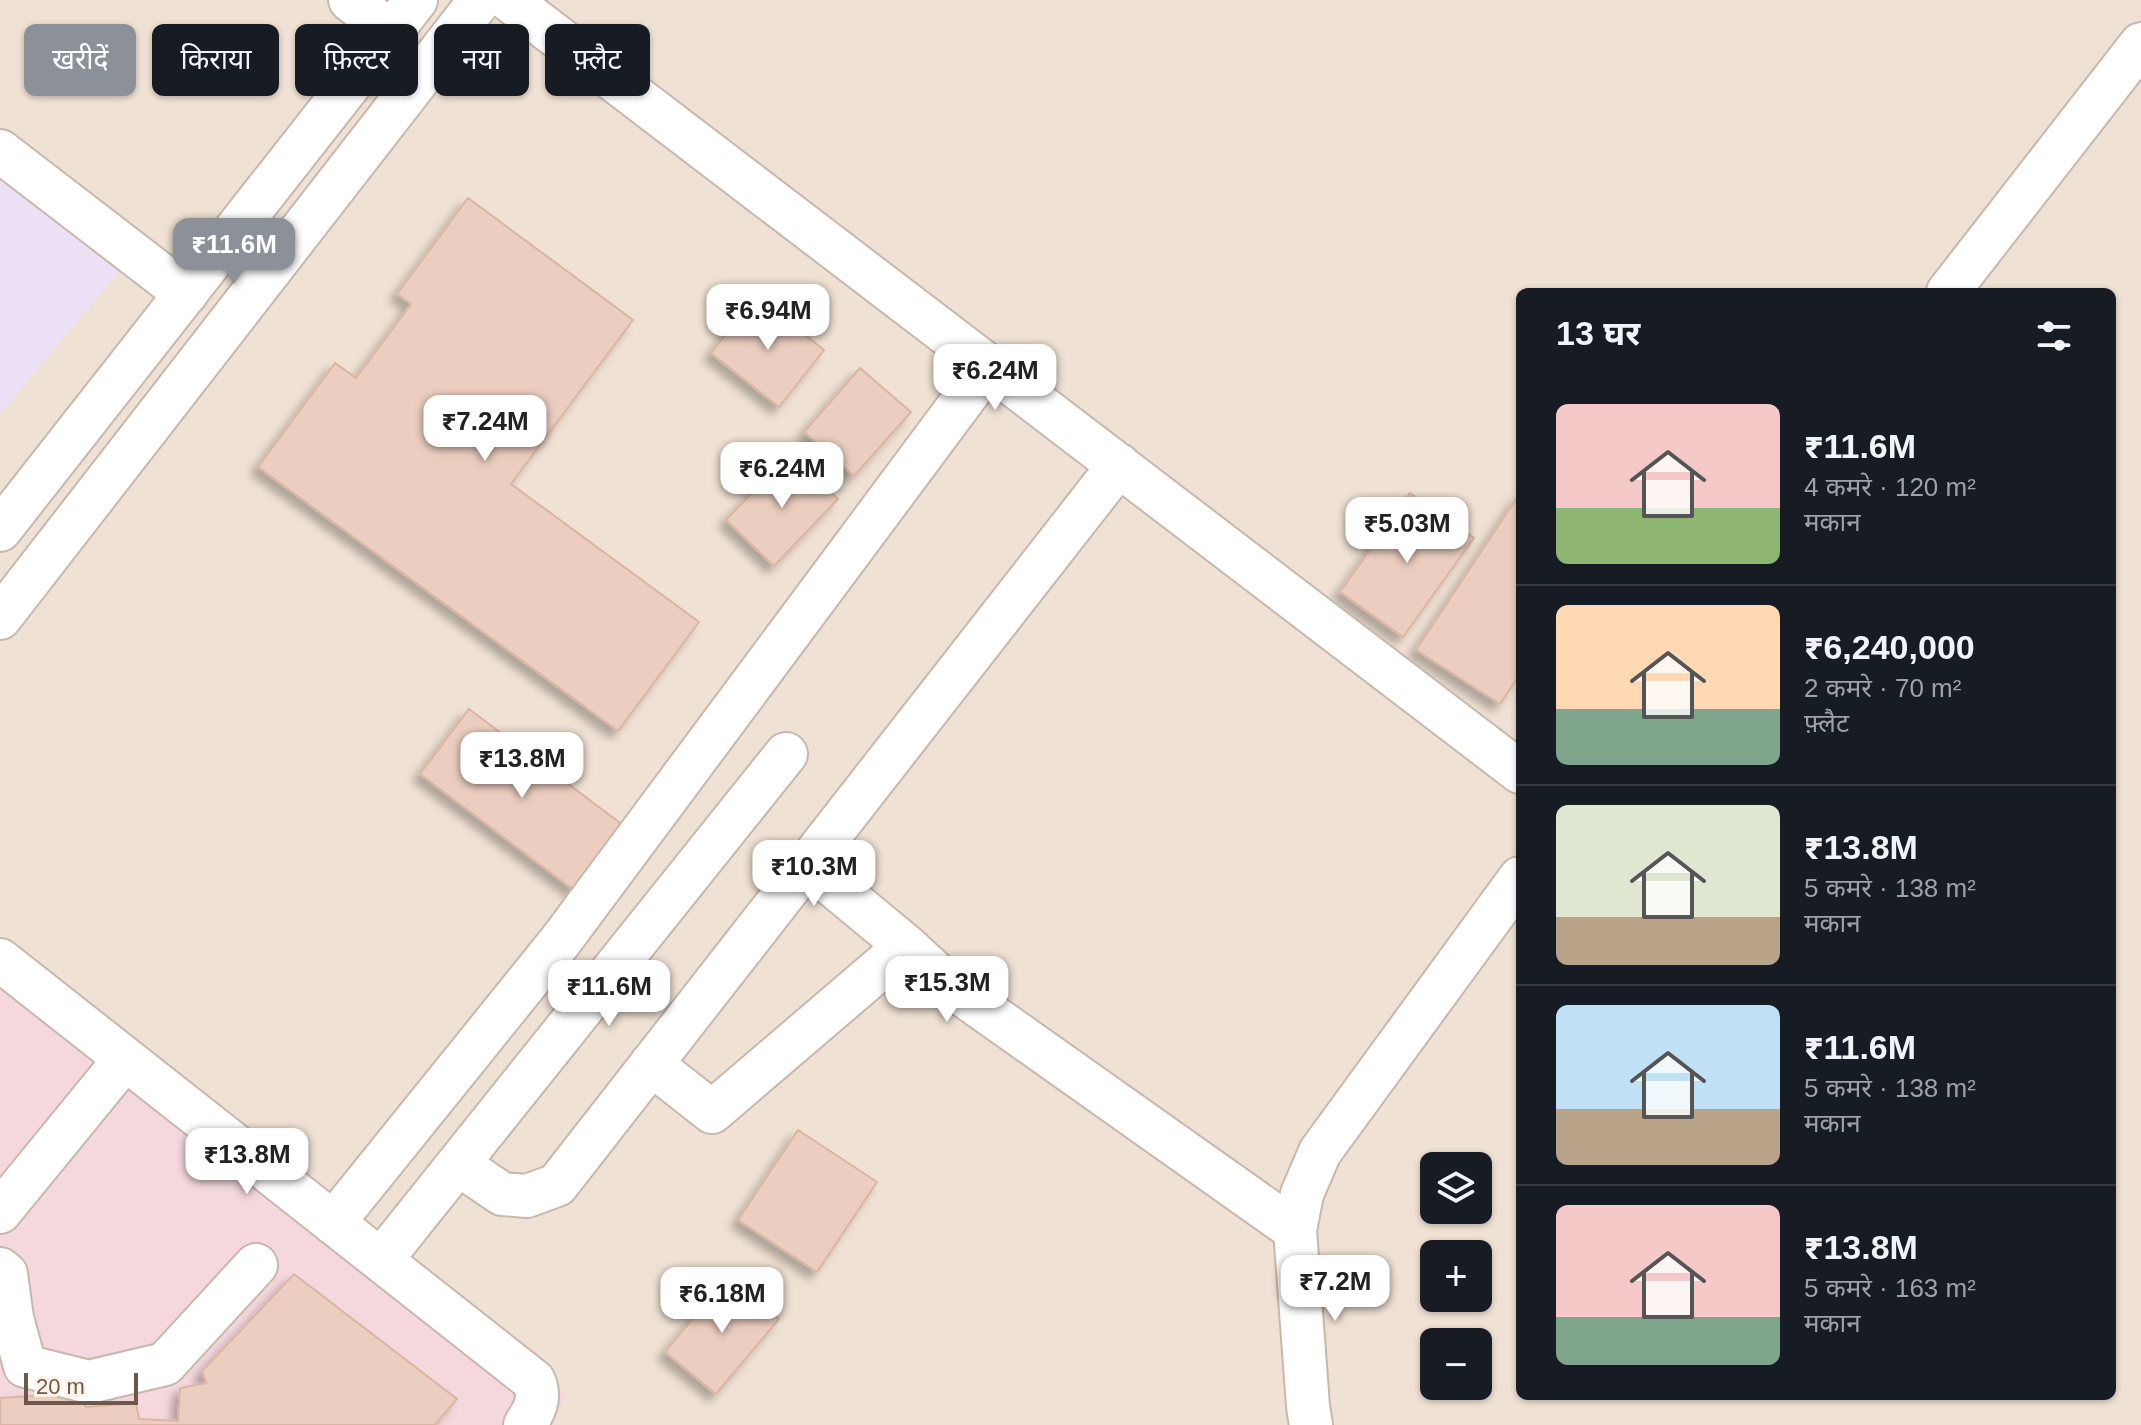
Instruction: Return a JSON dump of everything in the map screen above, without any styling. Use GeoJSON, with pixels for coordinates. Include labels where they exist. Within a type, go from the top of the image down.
{"type":"FeatureCollection","features":[{"type":"Feature","properties":{"kind":"street"},"geometry":{"type":"LineString","coordinates":[[0,530],[404,16],[350,0]]}},
{"type":"Feature","properties":{"kind":"street"},"geometry":{"type":"LineString","coordinates":[[0,618],[480,0]]}},
{"type":"Feature","properties":{"kind":"street"},"geometry":{"type":"LineString","coordinates":[[509,0],[1516,769]]}},
{"type":"Feature","properties":{"kind":"street"},"geometry":{"type":"LineString","coordinates":[[1951,288],[2141,44]]}},
{"type":"Feature","properties":{"kind":"street"},"geometry":{"type":"LineString","coordinates":[[0,151],[186,294]]}},
{"type":"Feature","properties":{"kind":"street"},"geometry":{"type":"LineString","coordinates":[[333,1223],[562,939],[989,365]]}},
{"type":"Feature","properties":{"kind":"street"},"geometry":{"type":"LineString","coordinates":[[458,1164],[502,1194],[527,1196],[557,1185],[1119,465]]}},
{"type":"Feature","properties":{"kind":"street"},"geometry":{"type":"LineString","coordinates":[[381,1260],[786,754]]}},
{"type":"Feature","properties":{"kind":"street"},"geometry":{"type":"LineString","coordinates":[[807,864],[946,983],[1295,1230]]}},
{"type":"Feature","properties":{"kind":"street"},"geometry":{"type":"LineString","coordinates":[[1311,1425],[1295,1230],[1302,1194],[1320,1152],[1516,883]]}},
{"type":"Feature","properties":{"kind":"street"},"geometry":{"type":"LineString","coordinates":[[651,1064],[712,1112],[906,946]]}},
{"type":"Feature","properties":{"kind":"street"},"geometry":{"type":"LineString","coordinates":[[0,960],[534,1381],[538,1391],[537,1403],[525,1425]]}},
{"type":"Feature","properties":{"kind":"street"},"geometry":{"type":"LineString","coordinates":[[0,1212],[125,1059]]}},
{"type":"Feature","properties":{"kind":"street"},"geometry":{"type":"LineString","coordinates":[[0,1269],[6,1274],[6,1325],[25,1366],[89,1382],[165,1364],[256,1265]]}},
{"type":"Feature","properties":{"kind":"shaded area"},"geometry":{"type":"Polygon","coordinates":[[[0,0],[2141,0],[2141,1425],[0,1425],[0,0]]]}},
{"type":"Feature","properties":{"kind":"shaded area"},"geometry":{"type":"Polygon","coordinates":[[[0,176],[121,269],[0,414],[0,176]]]}},
{"type":"Feature","properties":{"kind":"shaded area"},"geometry":{"type":"Polygon","coordinates":[[[0,971],[567,1397],[546,1425],[0,1425],[0,971]]]}},
{"type":"Feature","properties":{"kind":"building"},"geometry":{"type":"Polygon","coordinates":[[[468,198],[633,320],[511,484],[699,622],[618,731],[258,467],[335,363],[356,378],[411,304],[397,294],[468,198]]]}},
{"type":"Feature","properties":{"kind":"building"},"geometry":{"type":"Polygon","coordinates":[[[756,296],[824,350],[779,407],[711,353],[756,296]]]}},
{"type":"Feature","properties":{"kind":"building"},"geometry":{"type":"Polygon","coordinates":[[[860,368],[911,412],[854,476],[804,432],[860,368]]]}},
{"type":"Feature","properties":{"kind":"building"},"geometry":{"type":"Polygon","coordinates":[[[789,454],[838,499],[774,566],[726,520],[789,454]]]}},
{"type":"Feature","properties":{"kind":"building"},"geometry":{"type":"Polygon","coordinates":[[[1410,493],[1474,538],[1403,637],[1340,592],[1410,493]]]}},
{"type":"Feature","properties":{"kind":"building"},"geometry":{"type":"Polygon","coordinates":[[[1516,499],[1516,680],[1500,704],[1416,650],[1516,499]]]}},
{"type":"Feature","properties":{"kind":"building"},"geometry":{"type":"Polygon","coordinates":[[[469,709],[624,826],[575,891],[420,774],[469,709]]]}},
{"type":"Feature","properties":{"kind":"building"},"geometry":{"type":"Polygon","coordinates":[[[798,1130],[877,1182],[817,1272],[738,1220],[798,1130]]]}},
{"type":"Feature","properties":{"kind":"building"},"geometry":{"type":"Polygon","coordinates":[[[294,1274],[457,1399],[435,1425],[0,1425],[0,1398],[79,1393],[86,1407],[136,1403],[139,1419],[178,1421],[180,1388],[206,1383],[202,1371],[294,1274]]]}},
{"type":"Feature","properties":{"kind":"building"},"geometry":{"type":"Polygon","coordinates":[[[727,1277],[779,1319],[716,1394],[665,1352],[727,1277]]]}}]}
